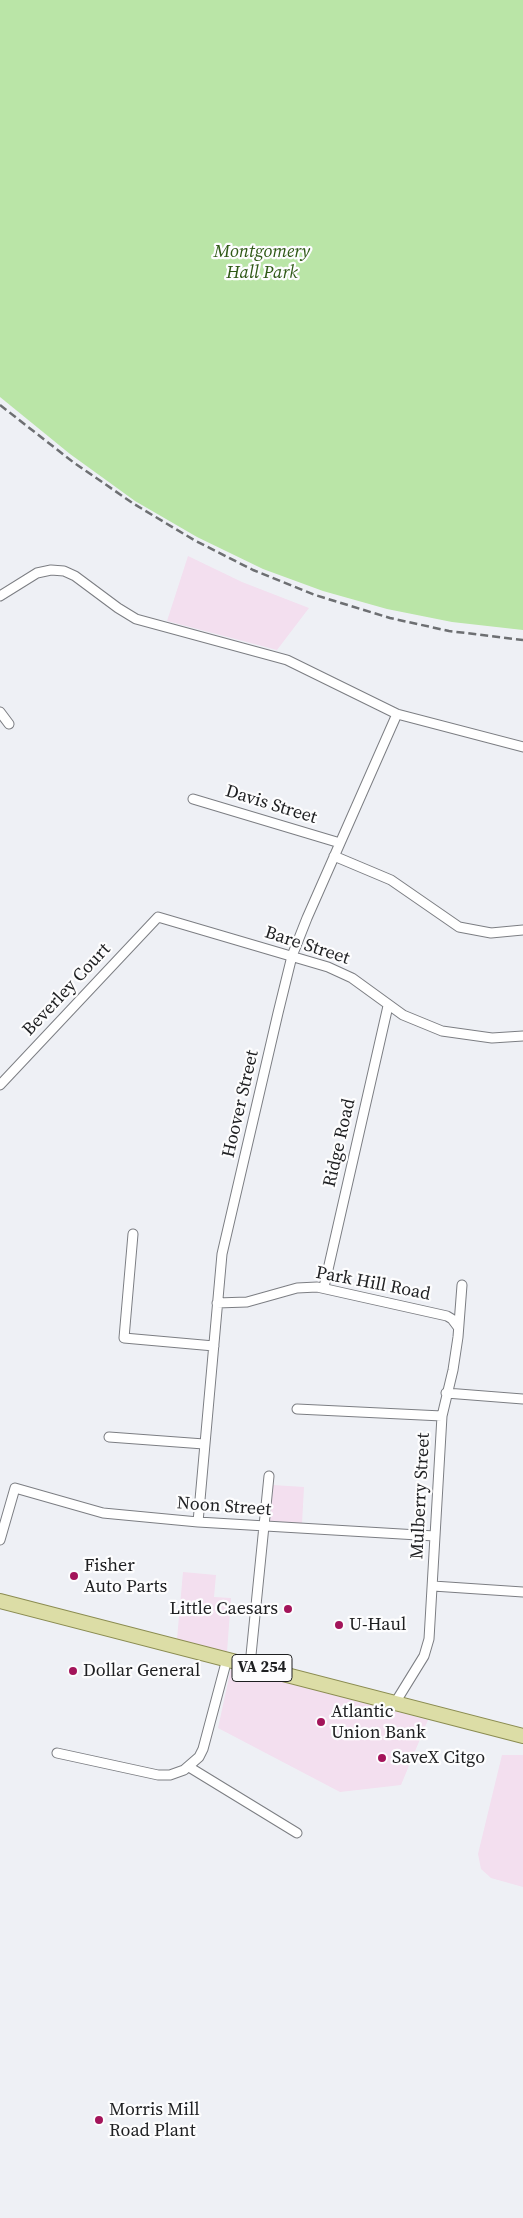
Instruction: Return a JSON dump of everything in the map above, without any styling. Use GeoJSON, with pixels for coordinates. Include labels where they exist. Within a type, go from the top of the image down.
{"type":"FeatureCollection","features":[{"type":"Feature","properties":{"kind":"main road","name":"VA 254"},"geometry":{"type":"LineString","coordinates":[[0,1602],[523,1736]]}},
{"type":"Feature","properties":{"kind":"street"},"geometry":{"type":"LineString","coordinates":[[0,596],[29,577],[57,570],[70,574],[136,619],[296,664],[352,694],[397,714],[523,747]]}},
{"type":"Feature","properties":{"kind":"street"},"geometry":{"type":"LineString","coordinates":[[0,712],[9,724]]}},
{"type":"Feature","properties":{"kind":"street","name":"Hoover Street"},"geometry":{"type":"LineString","coordinates":[[198,1522],[217,1303],[224,1245],[292,956],[397,714]]}},
{"type":"Feature","properties":{"kind":"street","name":"Davis Street"},"geometry":{"type":"LineString","coordinates":[[193,799],[340,843]]}},
{"type":"Feature","properties":{"kind":"street"},"geometry":{"type":"LineString","coordinates":[[334,856],[391,880],[459,927],[491,933],[523,930]]}},
{"type":"Feature","properties":{"kind":"street","name":"Bare Street"},"geometry":{"type":"LineString","coordinates":[[158,917],[338,971],[362,984],[388,1006],[410,1019],[442,1031],[492,1038],[523,1036]]}},
{"type":"Feature","properties":{"kind":"street","name":"Beverley Court"},"geometry":{"type":"LineString","coordinates":[[0,1085],[158,917]]}},
{"type":"Feature","properties":{"kind":"street","name":"Ridge Road"},"geometry":{"type":"LineString","coordinates":[[324,1287],[388,1006]]}},
{"type":"Feature","properties":{"kind":"street"},"geometry":{"type":"LineString","coordinates":[[133,1234],[124,1338],[214,1346]]}},
{"type":"Feature","properties":{"kind":"street","name":"Mulberry Street"},"geometry":{"type":"LineString","coordinates":[[395,1703],[428,1646],[442,1416],[453,1370],[462,1284]]}},
{"type":"Feature","properties":{"kind":"street","name":"Park Hill Road"},"geometry":{"type":"LineString","coordinates":[[217,1303],[247,1302],[299,1288],[324,1287],[447,1316],[458,1327]]}},
{"type":"Feature","properties":{"kind":"street"},"geometry":{"type":"LineString","coordinates":[[446,1393],[523,1400]]}},
{"type":"Feature","properties":{"kind":"street"},"geometry":{"type":"LineString","coordinates":[[297,1409],[442,1416]]}},
{"type":"Feature","properties":{"kind":"street"},"geometry":{"type":"LineString","coordinates":[[109,1437],[204,1444]]}},
{"type":"Feature","properties":{"kind":"street"},"geometry":{"type":"LineString","coordinates":[[250,1665],[269,1476]]}},
{"type":"Feature","properties":{"kind":"street","name":"Noon Street"},"geometry":{"type":"LineString","coordinates":[[0,1537],[15,1488],[103,1513],[198,1522],[435,1536]]}},
{"type":"Feature","properties":{"kind":"street"},"geometry":{"type":"LineString","coordinates":[[433,1586],[523,1592]]}},
{"type":"Feature","properties":{"kind":"street"},"geometry":{"type":"LineString","coordinates":[[57,1753],[163,1775],[175,1774],[189,1768],[199,1757],[203,1749],[227,1659]]}},
{"type":"Feature","properties":{"kind":"street"},"geometry":{"type":"LineString","coordinates":[[189,1768],[297,1833]]}},
{"type":"Feature","properties":{"kind":"shaded area"},"geometry":{"type":"Polygon","coordinates":[[[188,556],[242,582],[309,608],[277,650],[167,621],[188,556]]]}},
{"type":"Feature","properties":{"kind":"shaded area"},"geometry":{"type":"Polygon","coordinates":[[[273,1485],[304,1487],[302,1524],[270,1521],[273,1485]]]}},
{"type":"Feature","properties":{"kind":"shaded area"},"geometry":{"type":"Polygon","coordinates":[[[183,1572],[216,1575],[214,1597],[231,1598],[227,1652],[177,1639],[183,1572]]]}},
{"type":"Feature","properties":{"kind":"shaded area"},"geometry":{"type":"Polygon","coordinates":[[[231,1668],[428,1720],[401,1785],[340,1792],[218,1728],[231,1668]]]}},
{"type":"Feature","properties":{"kind":"shaded area"},"geometry":{"type":"Polygon","coordinates":[[[502,1755],[523,1755],[523,1887],[491,1878],[481,1869],[478,1854],[502,1755]]]}},
{"type":"Feature","properties":{"kind":"green space","name":"Montgomery Hall Park"},"geometry":{"type":"Polygon","coordinates":[[[0,0],[523,0],[523,630],[452,622],[387,609],[323,591],[263,569],[197,537],[135,501],[70,454],[0,397],[0,0]]]}},
{"type":"Feature","properties":{"kind":"railway"},"geometry":{"type":"LineString","coordinates":[[0,405],[73,462],[134,504],[194,540],[253,570],[315,595],[390,618],[449,631],[523,640]]}},
{"type":"Feature","properties":{"kind":"place","name":"Fisher Auto Parts"},"geometry":{"type":"Point","coordinates":[74,1576]}},
{"type":"Feature","properties":{"kind":"place","name":"Little Caesars"},"geometry":{"type":"Point","coordinates":[288,1609]}},
{"type":"Feature","properties":{"kind":"place","name":"U-Haul"},"geometry":{"type":"Point","coordinates":[339,1625]}},
{"type":"Feature","properties":{"kind":"place","name":"Dollar General"},"geometry":{"type":"Point","coordinates":[73,1671]}},
{"type":"Feature","properties":{"kind":"place","name":"Atlantic Union Bank"},"geometry":{"type":"Point","coordinates":[321,1722]}},
{"type":"Feature","properties":{"kind":"place","name":"SaveX Citgo"},"geometry":{"type":"Point","coordinates":[382,1758]}},
{"type":"Feature","properties":{"kind":"place","name":"Morris Mill Road Plant"},"geometry":{"type":"Point","coordinates":[99,2120]}}]}
